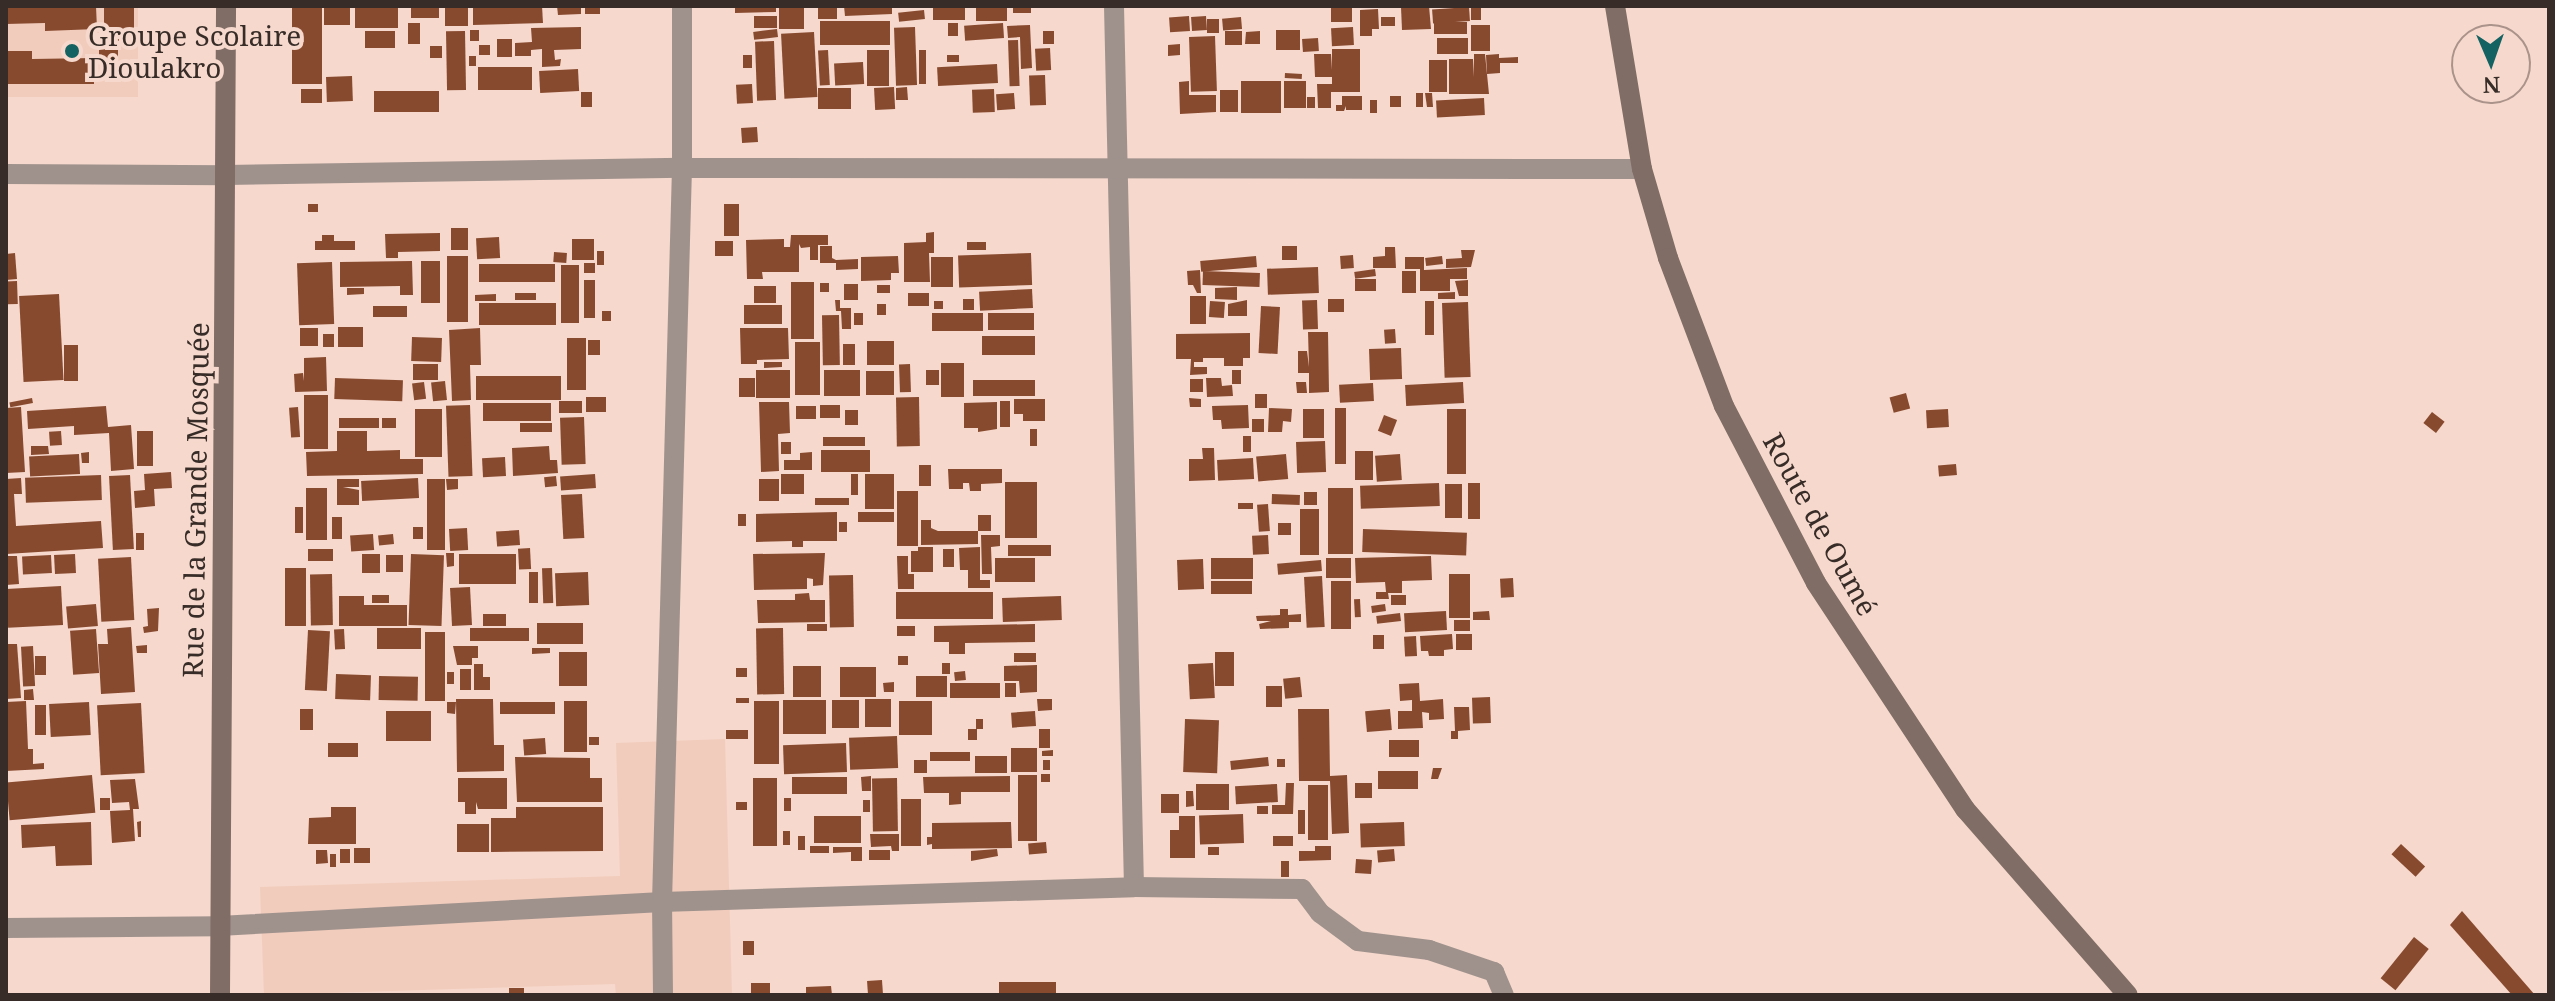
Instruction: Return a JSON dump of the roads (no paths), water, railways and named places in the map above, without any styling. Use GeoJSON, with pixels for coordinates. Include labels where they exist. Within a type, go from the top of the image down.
{"type":"FeatureCollection","features":[{"type":"Feature","properties":{"kind":"main road","name":"Rue de la Grande Mosquée"},"geometry":{"type":"LineString","coordinates":[[220,995],[226,6]]}},
{"type":"Feature","properties":{"kind":"main road","name":"Route de Oumé"},"geometry":{"type":"LineString","coordinates":[[1615,6],[1642,169],[1668,258],[1724,406],[1816,583],[1965,809],[2128,995]]}},
{"type":"Feature","properties":{"kind":"street"},"geometry":{"type":"LineString","coordinates":[[663,995],[662,902],[682,168],[682,6]]}},
{"type":"Feature","properties":{"kind":"street"},"geometry":{"type":"LineString","coordinates":[[1114,6],[1134,887]]}},
{"type":"Feature","properties":{"kind":"street"},"geometry":{"type":"LineString","coordinates":[[6,174],[226,175],[682,168],[1642,169]]}},
{"type":"Feature","properties":{"kind":"street"},"geometry":{"type":"LineString","coordinates":[[6,928],[219,926],[662,902],[1134,887],[1302,889],[1320,913],[1358,941],[1429,950],[1494,972],[1504,995]]}},
{"type":"Feature","properties":{"kind":"place","name":"Groupe Scolaire Dioulakro"},"geometry":{"type":"Point","coordinates":[72,51]}}]}
